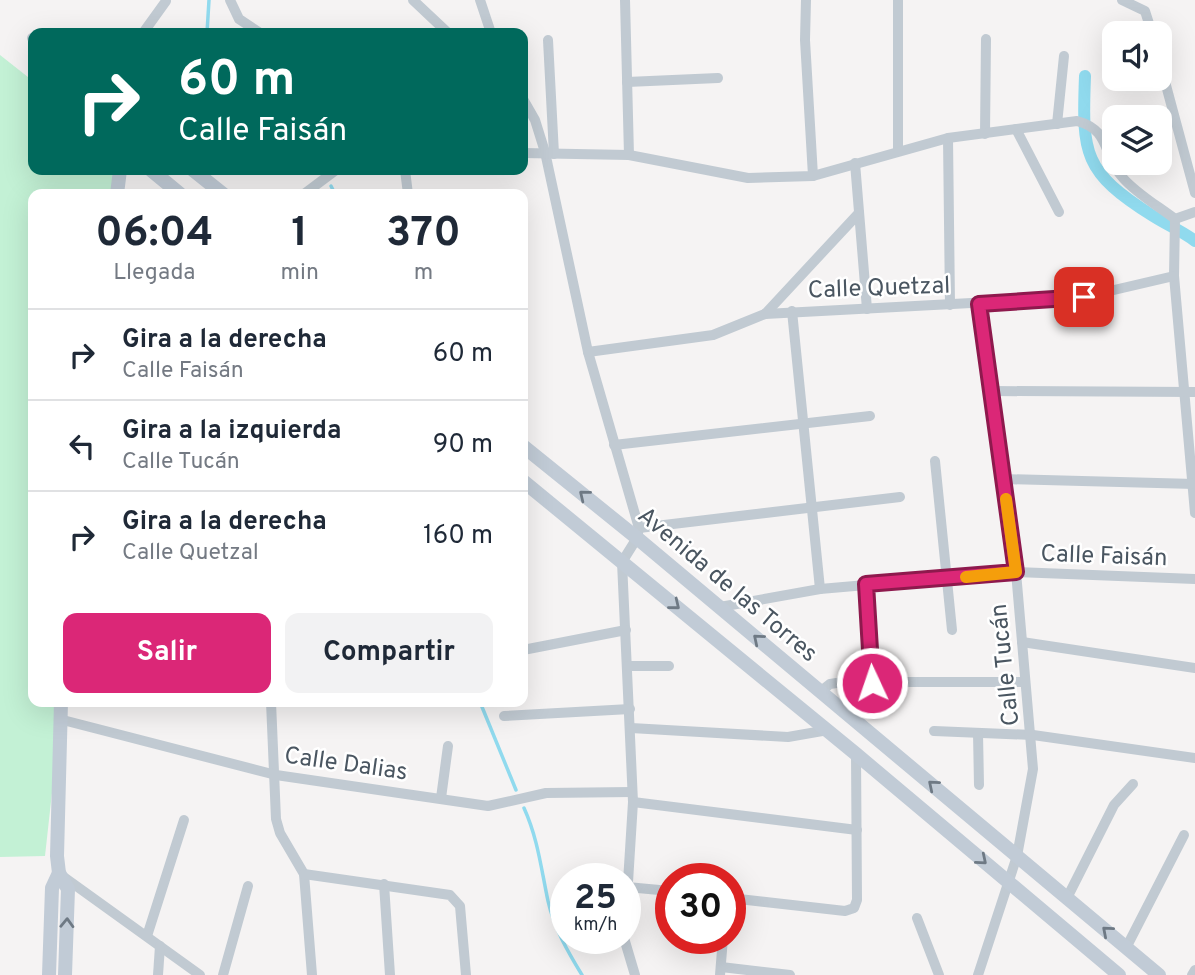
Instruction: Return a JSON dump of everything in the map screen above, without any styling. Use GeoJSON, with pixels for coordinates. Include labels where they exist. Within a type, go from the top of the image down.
{"type":"FeatureCollection","features":[{"type":"Feature","properties":{"kind":"main road"},"geometry":{"type":"LineString","coordinates":[[157,175],[174,189]]}},
{"type":"Feature","properties":{"kind":"main road"},"geometry":{"type":"LineString","coordinates":[[200,175],[217,189]]}},
{"type":"Feature","properties":{"kind":"main road","name":"Avenida de las Torres"},"geometry":{"type":"LineString","coordinates":[[528,450],[638,533],[720,607],[1159,975]]}},
{"type":"Feature","properties":{"kind":"main road","name":"Avenida de las Torres"},"geometry":{"type":"LineString","coordinates":[[528,485],[828,730],[1119,975]]}},
{"type":"Feature","properties":{"kind":"main road"},"geometry":{"type":"LineString","coordinates":[[49,975],[52,888],[59,873],[60,707]]}},
{"type":"Feature","properties":{"kind":"main road"},"geometry":{"type":"LineString","coordinates":[[59,873],[68,889],[65,975]]}},
{"type":"Feature","properties":{"kind":"street"},"geometry":{"type":"LineString","coordinates":[[230,0],[239,19],[252,28]]}},
{"type":"Feature","properties":{"kind":"street"},"geometry":{"type":"LineString","coordinates":[[413,0],[443,28]]}},
{"type":"Feature","properties":{"kind":"street"},"geometry":{"type":"LineString","coordinates":[[480,0],[489,28]]}},
{"type":"Feature","properties":{"kind":"street"},"geometry":{"type":"LineString","coordinates":[[625,0],[629,155]]}},
{"type":"Feature","properties":{"kind":"street"},"geometry":{"type":"LineString","coordinates":[[806,0],[805,40],[813,176]]}},
{"type":"Feature","properties":{"kind":"street"},"geometry":{"type":"LineString","coordinates":[[898,0],[898,150]]}},
{"type":"Feature","properties":{"kind":"street"},"geometry":{"type":"LineString","coordinates":[[1122,0],[1145,10],[1148,21]]}},
{"type":"Feature","properties":{"kind":"street"},"geometry":{"type":"LineString","coordinates":[[147,28],[166,1]]}},
{"type":"Feature","properties":{"kind":"street"},"geometry":{"type":"LineString","coordinates":[[985,134],[986,39]]}},
{"type":"Feature","properties":{"kind":"street"},"geometry":{"type":"LineString","coordinates":[[548,40],[549,153],[588,352],[638,533],[622,562],[631,729],[632,797],[628,863]]}},
{"type":"Feature","properties":{"kind":"street"},"geometry":{"type":"LineString","coordinates":[[1057,124],[1064,56]]}},
{"type":"Feature","properties":{"kind":"street"},"geometry":{"type":"LineString","coordinates":[[627,82],[718,78]]}},
{"type":"Feature","properties":{"kind":"street"},"geometry":{"type":"LineString","coordinates":[[1168,91],[1195,193]]}},
{"type":"Feature","properties":{"kind":"street"},"geometry":{"type":"LineString","coordinates":[[528,108],[549,153]]}},
{"type":"Feature","properties":{"kind":"street"},"geometry":{"type":"LineString","coordinates":[[528,153],[629,155],[748,178],[813,176],[948,138],[1077,121],[1092,125],[1100,134],[1124,179],[1175,222],[1174,276],[1190,392],[1195,513]]}},
{"type":"Feature","properties":{"kind":"street"},"geometry":{"type":"LineString","coordinates":[[1016,129],[1059,212]]}},
{"type":"Feature","properties":{"kind":"street"},"geometry":{"type":"LineString","coordinates":[[948,138],[950,305]]}},
{"type":"Feature","properties":{"kind":"street"},"geometry":{"type":"LineString","coordinates":[[855,163],[867,309]]}},
{"type":"Feature","properties":{"kind":"street"},"geometry":{"type":"LineString","coordinates":[[311,189],[330,175]]}},
{"type":"Feature","properties":{"kind":"street"},"geometry":{"type":"LineString","coordinates":[[1175,222],[1195,212]]}},
{"type":"Feature","properties":{"kind":"street"},"geometry":{"type":"LineString","coordinates":[[765,314],[859,213]]}},
{"type":"Feature","properties":{"kind":"street","name":"Calle Quetzal"},"geometry":{"type":"LineString","coordinates":[[588,352],[713,335],[765,314],[1084,297],[1174,276]]}},
{"type":"Feature","properties":{"kind":"street","name":"Calle Tucán"},"geometry":{"type":"LineString","coordinates":[[978,975],[1017,856],[1032,782],[1033,735],[1024,682],[1016,572],[979,304]]}},
{"type":"Feature","properties":{"kind":"street"},"geometry":{"type":"LineString","coordinates":[[792,311],[820,589]]}},
{"type":"Feature","properties":{"kind":"street"},"geometry":{"type":"LineString","coordinates":[[991,391],[1190,392]]}},
{"type":"Feature","properties":{"kind":"street"},"geometry":{"type":"LineString","coordinates":[[614,445],[870,415]]}},
{"type":"Feature","properties":{"kind":"street"},"geometry":{"type":"LineString","coordinates":[[935,461],[952,630]]}},
{"type":"Feature","properties":{"kind":"street"},"geometry":{"type":"LineString","coordinates":[[1003,479],[1194,485]]}},
{"type":"Feature","properties":{"kind":"street"},"geometry":{"type":"LineString","coordinates":[[638,533],[813,506],[900,497]]}},
{"type":"Feature","properties":{"kind":"street","name":"Calle Faisán"},"geometry":{"type":"LineString","coordinates":[[720,607],[820,589],[1016,572],[1195,579]]}},
{"type":"Feature","properties":{"kind":"street"},"geometry":{"type":"LineString","coordinates":[[866,584],[872,683]]}},
{"type":"Feature","properties":{"kind":"street"},"geometry":{"type":"LineString","coordinates":[[528,649],[626,631]]}},
{"type":"Feature","properties":{"kind":"street"},"geometry":{"type":"LineString","coordinates":[[1022,642],[1195,668]]}},
{"type":"Feature","properties":{"kind":"street"},"geometry":{"type":"LineString","coordinates":[[628,666],[669,666]]}},
{"type":"Feature","properties":{"kind":"street"},"geometry":{"type":"LineString","coordinates":[[821,691],[830,684],[843,682],[1024,682]]}},
{"type":"Feature","properties":{"kind":"street"},"geometry":{"type":"LineString","coordinates":[[271,707],[276,819],[280,833],[304,874],[312,975]]}},
{"type":"Feature","properties":{"kind":"street"},"geometry":{"type":"LineString","coordinates":[[504,716],[630,709]]}},
{"type":"Feature","properties":{"kind":"street","name":"Calle Dalias"},"geometry":{"type":"LineString","coordinates":[[59,719],[276,775],[488,806],[546,793],[632,797],[857,830]]}},
{"type":"Feature","properties":{"kind":"street"},"geometry":{"type":"LineString","coordinates":[[631,729],[788,737],[828,730]]}},
{"type":"Feature","properties":{"kind":"street"},"geometry":{"type":"LineString","coordinates":[[934,731],[1033,735],[1195,758]]}},
{"type":"Feature","properties":{"kind":"street"},"geometry":{"type":"LineString","coordinates":[[978,733],[979,785]]}},
{"type":"Feature","properties":{"kind":"street"},"geometry":{"type":"LineString","coordinates":[[441,798],[448,747]]}},
{"type":"Feature","properties":{"kind":"street"},"geometry":{"type":"LineString","coordinates":[[746,900],[845,911],[854,908],[858,900],[856,754]]}},
{"type":"Feature","properties":{"kind":"street"},"geometry":{"type":"LineString","coordinates":[[1067,898],[1114,805],[1133,784]]}},
{"type":"Feature","properties":{"kind":"street"},"geometry":{"type":"LineString","coordinates":[[147,936],[184,820]]}},
{"type":"Feature","properties":{"kind":"street"},"geometry":{"type":"LineString","coordinates":[[1126,948],[1184,835]]}},
{"type":"Feature","properties":{"kind":"street"},"geometry":{"type":"LineString","coordinates":[[59,873],[200,975]]}},
{"type":"Feature","properties":{"kind":"street"},"geometry":{"type":"LineString","coordinates":[[304,874],[450,895],[460,906],[466,975]]}},
{"type":"Feature","properties":{"kind":"street"},"geometry":{"type":"LineString","coordinates":[[384,884],[390,975]]}},
{"type":"Feature","properties":{"kind":"street"},"geometry":{"type":"LineString","coordinates":[[223,975],[248,886]]}},
{"type":"Feature","properties":{"kind":"street"},"geometry":{"type":"LineString","coordinates":[[917,918],[939,975]]}},
{"type":"Feature","properties":{"kind":"street"},"geometry":{"type":"LineString","coordinates":[[158,975],[159,947]]}},
{"type":"Feature","properties":{"kind":"street"},"geometry":{"type":"LineString","coordinates":[[629,954],[635,975]]}},
{"type":"Feature","properties":{"kind":"street"},"geometry":{"type":"LineString","coordinates":[[1192,975],[1195,970]]}},
{"type":"Feature","properties":{"kind":"street"},"geometry":{"type":"LineString","coordinates":[[720,971],[790,975]]}},
{"type":"Feature","properties":{"kind":"green space"},"geometry":{"type":"Polygon","coordinates":[[[0,55],[28,77],[28,175],[113,175],[114,189],[28,189],[28,707],[61,707],[45,856],[0,857],[0,55]]]}},
{"type":"Feature","properties":{"kind":"waterway"},"geometry":{"type":"LineString","coordinates":[[207,28],[209,0]]}},
{"type":"Feature","properties":{"kind":"waterway"},"geometry":{"type":"LineString","coordinates":[[1085,76],[1087,143],[1100,173],[1130,201],[1195,241]]}},
{"type":"Feature","properties":{"kind":"waterway"},"geometry":{"type":"LineString","coordinates":[[482,707],[516,790]]}},
{"type":"Feature","properties":{"kind":"waterway"},"geometry":{"type":"LineString","coordinates":[[524,808],[536,842],[554,921],[582,975]]}},
{"type":"Feature","properties":{"kind":"slow traffic"},"geometry":{"type":"LineString","coordinates":[[966,577],[1016,572],[1006,499]]}},
{"type":"Feature","properties":{"kind":"route"},"geometry":{"type":"LineString","coordinates":[[872,683],[866,584],[1016,572],[979,304],[1084,297]]}}]}
